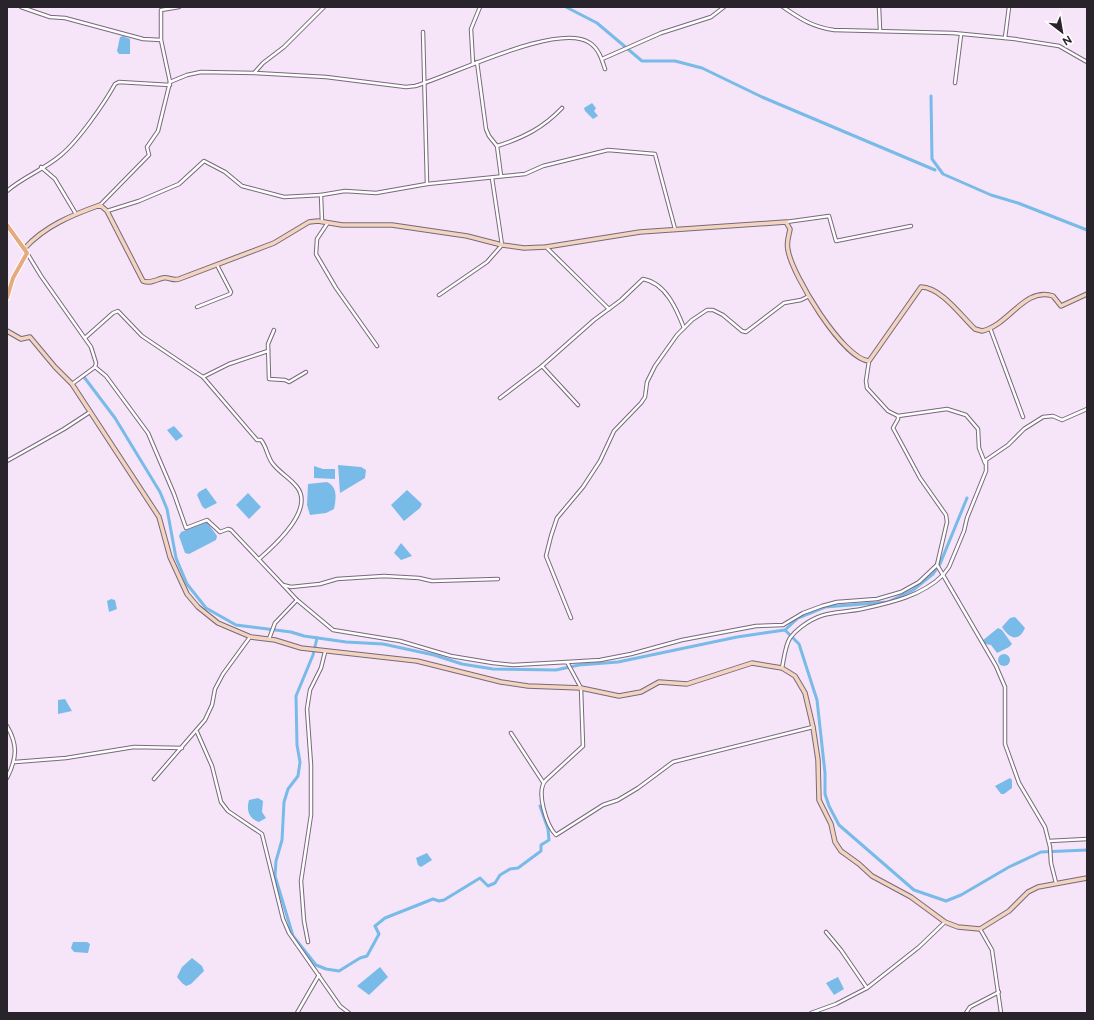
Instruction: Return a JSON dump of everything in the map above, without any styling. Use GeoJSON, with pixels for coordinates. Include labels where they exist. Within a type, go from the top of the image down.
{"type":"FeatureCollection","features":[{"type":"Feature","properties":{"kind":"main road"},"geometry":{"type":"LineString","coordinates":[[7,225],[27,253],[13,278],[7,298]]}},
{"type":"Feature","properties":{"kind":"street"},"geometry":{"type":"LineString","coordinates":[[22,7],[50,17],[65,18],[143,40],[161,40]]}},
{"type":"Feature","properties":{"kind":"street"},"geometry":{"type":"LineString","coordinates":[[24,248],[46,229],[76,214],[100,205],[149,155],[147,146],[158,130],[170,83],[161,40],[161,10],[179,7]]}},
{"type":"Feature","properties":{"kind":"street"},"geometry":{"type":"LineString","coordinates":[[255,73],[263,63],[284,47],[324,7]]}},
{"type":"Feature","properties":{"kind":"street"},"geometry":{"type":"LineString","coordinates":[[473,64],[471,29],[480,7]]}},
{"type":"Feature","properties":{"kind":"street"},"geometry":{"type":"LineString","coordinates":[[602,59],[661,33],[711,17],[724,7]]}},
{"type":"Feature","properties":{"kind":"street"},"geometry":{"type":"LineString","coordinates":[[783,7],[810,25],[817,27],[834,30],[880,30],[1005,38],[1059,46],[1087,62]]}},
{"type":"Feature","properties":{"kind":"street"},"geometry":{"type":"LineString","coordinates":[[880,7],[880,30]]}},
{"type":"Feature","properties":{"kind":"street"},"geometry":{"type":"LineString","coordinates":[[1005,38],[1009,7]]}},
{"type":"Feature","properties":{"kind":"street"},"geometry":{"type":"LineString","coordinates":[[423,32],[427,184]]}},
{"type":"Feature","properties":{"kind":"street"},"geometry":{"type":"LineString","coordinates":[[955,84],[961,35]]}},
{"type":"Feature","properties":{"kind":"street"},"geometry":{"type":"LineString","coordinates":[[7,191],[41,167],[60,156],[94,117],[115,84],[119,82],[170,83],[187,75],[201,72],[326,77],[406,87],[424,84],[477,62],[539,41],[560,38],[590,42],[599,53],[605,69]]}},
{"type":"Feature","properties":{"kind":"street"},"geometry":{"type":"LineString","coordinates":[[477,62],[486,129],[489,136],[497,146],[501,176]]}},
{"type":"Feature","properties":{"kind":"street"},"geometry":{"type":"LineString","coordinates":[[497,146],[519,139],[541,128],[562,108]]}},
{"type":"Feature","properties":{"kind":"street"},"geometry":{"type":"LineString","coordinates":[[106,211],[139,201],[179,184],[204,160],[225,172],[242,186],[284,197],[322,195],[345,191],[376,193],[427,184],[525,174],[543,166],[608,150],[655,154],[675,229]]}},
{"type":"Feature","properties":{"kind":"street"},"geometry":{"type":"LineString","coordinates":[[41,167],[55,179],[76,214]]}},
{"type":"Feature","properties":{"kind":"street"},"geometry":{"type":"LineString","coordinates":[[440,295],[487,262],[502,245],[492,178]]}},
{"type":"Feature","properties":{"kind":"street"},"geometry":{"type":"LineString","coordinates":[[322,195],[322,222]]}},
{"type":"Feature","properties":{"kind":"street"},"geometry":{"type":"LineString","coordinates":[[100,205],[106,211],[142,282],[149,283],[165,277],[174,281],[217,265],[274,243],[309,222],[322,222],[327,224],[392,225],[467,236],[502,245],[524,248],[546,248],[640,232],[786,222],[828,216],[836,241],[911,226]]}},
{"type":"Feature","properties":{"kind":"street"},"geometry":{"type":"LineString","coordinates":[[786,222],[790,229],[787,240],[792,266],[809,296],[836,336],[848,349],[863,359],[870,361]]}},
{"type":"Feature","properties":{"kind":"street"},"geometry":{"type":"LineString","coordinates":[[327,224],[317,239],[316,254],[336,288],[377,346]]}},
{"type":"Feature","properties":{"kind":"street"},"geometry":{"type":"LineString","coordinates":[[546,248],[609,309]]}},
{"type":"Feature","properties":{"kind":"street"},"geometry":{"type":"LineString","coordinates":[[27,253],[41,276],[86,337],[93,352],[96,363],[95,367],[72,384]]}},
{"type":"Feature","properties":{"kind":"street"},"geometry":{"type":"LineString","coordinates":[[197,307],[230,294],[231,292],[217,265]]}},
{"type":"Feature","properties":{"kind":"street"},"geometry":{"type":"LineString","coordinates":[[500,398],[542,366],[594,320],[621,300],[641,281],[646,279],[670,298],[684,328]]}},
{"type":"Feature","properties":{"kind":"street"},"geometry":{"type":"LineString","coordinates":[[782,668],[790,639],[794,633],[815,617],[824,614],[860,610],[903,599],[927,587],[943,575],[949,567],[964,531],[967,518],[986,471],[985,463],[979,448],[978,429],[966,415],[947,409],[898,416],[888,411],[867,388],[866,381],[870,361],[921,287],[925,287],[942,296],[975,329],[982,331],[1008,317],[1025,300],[1036,295],[1053,296],[1061,306],[1087,294]]}},
{"type":"Feature","properties":{"kind":"street"},"geometry":{"type":"LineString","coordinates":[[572,618],[546,556],[550,536],[557,518],[584,487],[600,461],[614,431],[642,403],[645,397],[647,382],[655,366],[684,328],[707,310],[714,310],[723,315],[742,331],[746,332],[784,302],[801,300],[809,296]]}},
{"type":"Feature","properties":{"kind":"street"},"geometry":{"type":"LineString","coordinates":[[86,337],[112,313],[118,311],[142,336],[203,377],[257,440],[261,440],[264,443],[271,462],[298,488],[301,495],[302,506],[297,516],[277,543],[259,559]]}},
{"type":"Feature","properties":{"kind":"street"},"geometry":{"type":"LineString","coordinates":[[990,328],[1023,417]]}},
{"type":"Feature","properties":{"kind":"street"},"geometry":{"type":"LineString","coordinates":[[274,330],[268,351],[270,355],[268,361],[269,380],[285,380],[289,382],[306,372]]}},
{"type":"Feature","properties":{"kind":"street"},"geometry":{"type":"LineString","coordinates":[[7,332],[21,339],[30,337],[50,362],[72,384],[159,517],[170,557],[187,594],[198,607],[218,622],[251,637],[312,650],[417,661],[501,682],[528,686],[581,688],[619,696],[641,692],[659,682],[687,684],[752,663],[782,668],[794,676],[804,690],[813,727],[818,760],[819,800],[831,824],[836,846],[872,876],[911,897],[946,922],[958,927],[980,929],[1009,911],[1028,892],[1038,886],[1087,878]]}},
{"type":"Feature","properties":{"kind":"street"},"geometry":{"type":"LineString","coordinates":[[203,377],[229,364],[268,351]]}},
{"type":"Feature","properties":{"kind":"street"},"geometry":{"type":"LineString","coordinates":[[542,366],[578,405]]}},
{"type":"Feature","properties":{"kind":"street"},"geometry":{"type":"LineString","coordinates":[[95,367],[106,376],[148,433],[174,494],[186,528],[210,520],[220,532],[228,529],[231,530],[297,600],[333,630],[400,641],[452,656],[493,663],[567,663],[600,660],[631,654],[682,640],[756,626],[783,625],[804,613],[822,606],[837,602],[876,599],[901,592],[919,582],[937,565],[947,522],[946,514],[920,478],[899,441],[893,428],[898,416]]}},
{"type":"Feature","properties":{"kind":"street"},"geometry":{"type":"LineString","coordinates":[[985,463],[990,457],[1008,445],[1024,430],[1043,417],[1052,416],[1062,420],[1087,409]]}},
{"type":"Feature","properties":{"kind":"street"},"geometry":{"type":"LineString","coordinates":[[7,461],[64,429],[90,412]]}},
{"type":"Feature","properties":{"kind":"street"},"geometry":{"type":"LineString","coordinates":[[937,565],[941,568],[943,575],[1004,682],[1005,744],[1014,773],[1045,827],[1056,883]]}},
{"type":"Feature","properties":{"kind":"street"},"geometry":{"type":"LineString","coordinates":[[283,585],[291,587],[320,584],[337,579],[384,576],[419,578],[432,581],[498,579]]}},
{"type":"Feature","properties":{"kind":"street"},"geometry":{"type":"LineString","coordinates":[[269,640],[275,623],[297,600]]}},
{"type":"Feature","properties":{"kind":"street"},"geometry":{"type":"LineString","coordinates":[[154,779],[205,720],[212,705],[215,689],[223,674],[251,637]]}},
{"type":"Feature","properties":{"kind":"street"},"geometry":{"type":"LineString","coordinates":[[308,942],[304,921],[301,881],[311,815],[311,765],[307,709],[310,690],[321,668],[324,652]]}},
{"type":"Feature","properties":{"kind":"street"},"geometry":{"type":"LineString","coordinates":[[543,782],[583,746],[581,688],[567,663]]}},
{"type":"Feature","properties":{"kind":"street"},"geometry":{"type":"LineString","coordinates":[[7,726],[14,742],[15,762],[7,778]]}},
{"type":"Feature","properties":{"kind":"street"},"geometry":{"type":"LineString","coordinates":[[511,733],[543,782],[542,801],[550,829],[556,835],[604,805],[618,800],[638,788],[673,762],[813,727]]}},
{"type":"Feature","properties":{"kind":"street"},"geometry":{"type":"LineString","coordinates":[[196,732],[212,766],[221,802],[228,811],[262,834],[289,934],[340,1006],[349,1013]]}},
{"type":"Feature","properties":{"kind":"street"},"geometry":{"type":"LineString","coordinates":[[15,762],[66,758],[134,747],[182,748]]}},
{"type":"Feature","properties":{"kind":"street"},"geometry":{"type":"LineString","coordinates":[[1049,842],[1087,839]]}},
{"type":"Feature","properties":{"kind":"street"},"geometry":{"type":"LineString","coordinates":[[811,1013],[836,1004],[867,988],[919,947],[946,922]]}},
{"type":"Feature","properties":{"kind":"street"},"geometry":{"type":"LineString","coordinates":[[980,929],[992,950],[1001,1013]]}},
{"type":"Feature","properties":{"kind":"street"},"geometry":{"type":"LineString","coordinates":[[826,932],[841,950],[867,988]]}},
{"type":"Feature","properties":{"kind":"street"},"geometry":{"type":"LineString","coordinates":[[297,1013],[319,975]]}},
{"type":"Feature","properties":{"kind":"street"},"geometry":{"type":"LineString","coordinates":[[966,1013],[970,1007],[999,992]]}},
{"type":"Feature","properties":{"kind":"water"},"geometry":{"type":"Polygon","coordinates":[[[123,36],[130,39],[130,54],[119,54],[117,51],[120,37],[123,36]]]}},
{"type":"Feature","properties":{"kind":"water"},"geometry":{"type":"Polygon","coordinates":[[[592,103],[596,108],[594,111],[598,116],[593,119],[584,108],[592,103]]]}},
{"type":"Feature","properties":{"kind":"water"},"geometry":{"type":"Polygon","coordinates":[[[174,426],[183,436],[176,441],[167,430],[174,426]]]}},
{"type":"Feature","properties":{"kind":"water"},"geometry":{"type":"Polygon","coordinates":[[[338,465],[361,467],[366,470],[365,478],[340,493],[338,465]]]}},
{"type":"Feature","properties":{"kind":"water"},"geometry":{"type":"Polygon","coordinates":[[[314,466],[323,469],[335,469],[335,479],[314,478],[314,466]]]}},
{"type":"Feature","properties":{"kind":"water"},"geometry":{"type":"Polygon","coordinates":[[[327,482],[331,484],[335,490],[336,497],[334,509],[326,513],[310,515],[307,505],[308,484],[327,482]]]}},
{"type":"Feature","properties":{"kind":"water"},"geometry":{"type":"Polygon","coordinates":[[[206,488],[217,503],[205,509],[197,495],[206,488]]]}},
{"type":"Feature","properties":{"kind":"water"},"geometry":{"type":"Polygon","coordinates":[[[407,490],[422,504],[420,508],[404,521],[391,505],[407,490]]]}},
{"type":"Feature","properties":{"kind":"water"},"geometry":{"type":"Polygon","coordinates":[[[248,493],[261,507],[249,519],[236,505],[248,493]]]}},
{"type":"Feature","properties":{"kind":"water"},"geometry":{"type":"Polygon","coordinates":[[[207,522],[217,536],[216,540],[189,554],[185,553],[179,536],[181,532],[207,522]]]}},
{"type":"Feature","properties":{"kind":"water"},"geometry":{"type":"Polygon","coordinates":[[[401,543],[412,556],[401,560],[394,553],[401,543]]]}},
{"type":"Feature","properties":{"kind":"water"},"geometry":{"type":"Polygon","coordinates":[[[111,599],[115,600],[117,609],[109,612],[107,601],[111,599]]]}},
{"type":"Feature","properties":{"kind":"water"},"geometry":{"type":"Polygon","coordinates":[[[1015,617],[1025,628],[1019,636],[1014,637],[1008,634],[1002,627],[1010,618],[1015,617]]]}},
{"type":"Feature","properties":{"kind":"water"},"geometry":{"type":"Polygon","coordinates":[[[998,628],[1002,630],[1012,644],[997,653],[991,645],[985,644],[982,641],[998,628]]]}},
{"type":"Feature","properties":{"kind":"water"},"geometry":{"type":"Polygon","coordinates":[[[1004,654],[1008,656],[1010,660],[1008,664],[1004,666],[1000,664],[998,660],[1000,656],[1004,654]]]}},
{"type":"Feature","properties":{"kind":"water"},"geometry":{"type":"Polygon","coordinates":[[[65,699],[72,711],[58,714],[58,700],[65,699]]]}},
{"type":"Feature","properties":{"kind":"water"},"geometry":{"type":"Polygon","coordinates":[[[1010,778],[1012,780],[1012,788],[1004,794],[1001,794],[995,786],[1010,778]]]}},
{"type":"Feature","properties":{"kind":"water"},"geometry":{"type":"Polygon","coordinates":[[[258,798],[263,801],[262,812],[266,818],[259,822],[253,819],[248,811],[249,800],[258,798]]]}},
{"type":"Feature","properties":{"kind":"water"},"geometry":{"type":"Polygon","coordinates":[[[427,853],[432,860],[421,867],[418,865],[416,858],[427,853]]]}},
{"type":"Feature","properties":{"kind":"water"},"geometry":{"type":"Polygon","coordinates":[[[73,942],[87,942],[90,944],[88,953],[74,952],[71,948],[73,942]]]}},
{"type":"Feature","properties":{"kind":"water"},"geometry":{"type":"Polygon","coordinates":[[[192,958],[202,966],[204,971],[191,984],[186,986],[177,977],[182,967],[192,958]]]}},
{"type":"Feature","properties":{"kind":"water"},"geometry":{"type":"Polygon","coordinates":[[[380,967],[388,977],[369,995],[357,986],[380,967]]]}},
{"type":"Feature","properties":{"kind":"water"},"geometry":{"type":"Polygon","coordinates":[[[838,977],[844,989],[834,995],[826,983],[838,977]]]}},
{"type":"Feature","properties":{"kind":"waterway"},"geometry":{"type":"LineString","coordinates":[[566,7],[597,23],[642,61],[675,61],[702,68],[762,97],[935,170]]}},
{"type":"Feature","properties":{"kind":"waterway"},"geometry":{"type":"LineString","coordinates":[[931,96],[932,159],[943,174],[991,195],[1018,203],[1087,230]]}},
{"type":"Feature","properties":{"kind":"waterway"},"geometry":{"type":"LineString","coordinates":[[84,377],[115,418],[160,492],[167,509],[176,558],[187,584],[206,608],[236,625],[291,632],[304,636],[346,642],[383,644],[434,655],[462,664],[493,669],[556,670],[579,665],[618,662],[737,637],[785,630],[798,618],[825,607],[888,602],[913,590],[933,574],[940,564],[967,498]]}},
{"type":"Feature","properties":{"kind":"waterway"},"geometry":{"type":"LineString","coordinates":[[785,630],[799,644],[817,700],[825,773],[825,794],[829,806],[839,825],[914,890],[946,901],[961,895],[1009,867],[1041,852],[1087,850]]}},
{"type":"Feature","properties":{"kind":"waterway"},"geometry":{"type":"LineString","coordinates":[[317,638],[313,655],[296,696],[297,745],[300,762],[298,776],[288,789],[284,802],[282,840],[276,861],[275,876],[293,936],[316,965],[326,969],[339,971],[360,958],[367,956],[379,934],[375,926],[385,918],[433,899],[439,901],[444,900],[480,878],[488,886],[495,883],[500,875],[510,869],[518,868],[541,851],[541,845],[549,840],[548,829],[540,806]]}}]}
